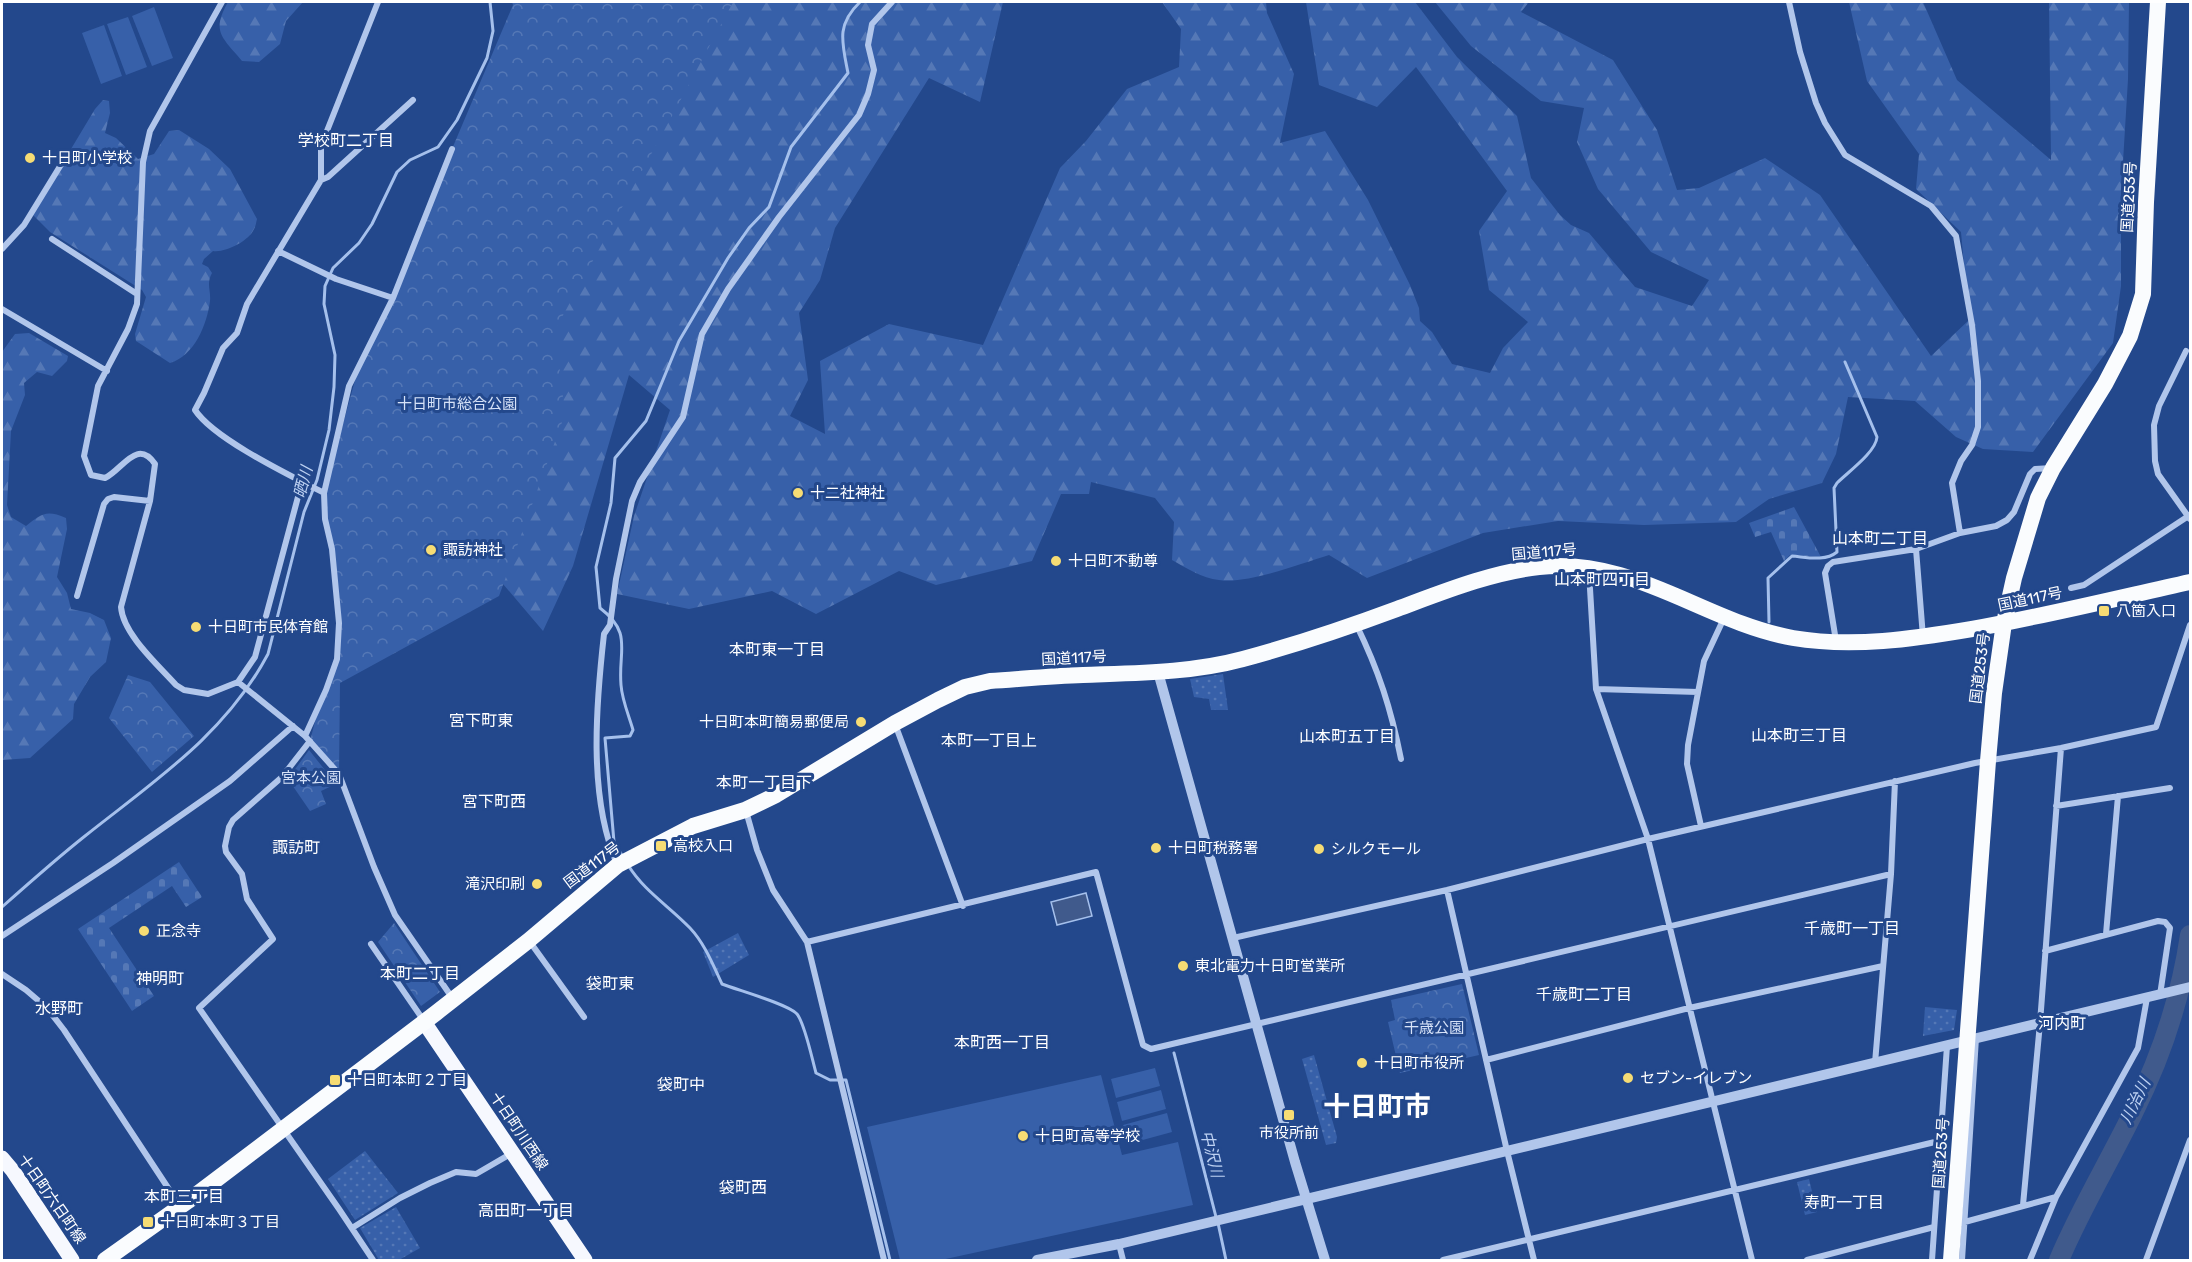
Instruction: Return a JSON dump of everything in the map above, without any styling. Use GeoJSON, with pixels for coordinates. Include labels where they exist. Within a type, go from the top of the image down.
{"type":"FeatureCollection","features":[{"type":"Feature","properties":{"kind":"highway","name":"国道253号"},"geometry":{"type":"LineString","coordinates":[[1952,1260],[1959,1224],[1988,761],[1994,693],[2004,623],[2038,498],[2053,468],[2105,384],[2130,336],[2143,294],[2158,2]]}},
{"type":"Feature","properties":{"kind":"highway","name":"国道117号"},"geometry":{"type":"LineString","coordinates":[[105,1260],[181,1206],[453,1000],[618,865],[693,826],[745,810],[776,795],[895,723],[965,687],[990,681],[1158,672],[1240,659],[1356,624],[1490,576],[1541,567],[1589,567],[1635,579],[1725,616],[1790,637],[1863,643],[1923,637],[2004,623],[2190,582]]}},
{"type":"Feature","properties":{"kind":"main road","name":"十日町川西線"},"geometry":{"type":"LineString","coordinates":[[424,1022],[585,1260]]}},
{"type":"Feature","properties":{"kind":"main road","name":"十日町六日町線"},"geometry":{"type":"LineString","coordinates":[[2,1158],[72,1260]]}},
{"type":"Feature","properties":{"kind":"street"},"geometry":{"type":"LineString","coordinates":[[222,2],[150,131],[143,162],[137,304],[128,328],[96,393],[84,456],[91,475],[105,478],[115,473],[135,454],[149,455],[155,464],[150,501],[121,607],[122,617],[129,630],[147,652],[176,685],[184,690],[208,694],[241,684],[255,657],[302,482]]}},
{"type":"Feature","properties":{"kind":"street"},"geometry":{"type":"LineString","coordinates":[[321,180],[321,146],[378,2]]}},
{"type":"Feature","properties":{"kind":"street"},"geometry":{"type":"LineString","coordinates":[[618,865],[603,825],[596,726],[604,634],[610,625],[616,579],[632,501],[640,482],[683,417],[702,334],[728,289],[779,217],[859,115],[868,94],[874,70],[868,45],[872,24],[892,2]]}},
{"type":"Feature","properties":{"kind":"street"},"geometry":{"type":"LineString","coordinates":[[1789,2],[1800,52],[1816,104],[1845,155],[1931,206],[1956,236],[1972,325],[1978,381],[1978,427],[1972,445],[1961,461],[1952,483],[1960,533]]}},
{"type":"Feature","properties":{"kind":"street"},"geometry":{"type":"LineString","coordinates":[[324,493],[263,461],[202,420],[195,410],[223,348],[237,333],[247,304],[321,180],[413,100]]}},
{"type":"Feature","properties":{"kind":"street"},"geometry":{"type":"LineString","coordinates":[[373,1260],[199,1008],[273,939],[246,899],[242,874],[226,852],[229,826],[282,777],[307,738],[337,659],[339,623],[333,549],[325,519],[324,493],[349,387],[393,298],[452,149]]}},
{"type":"Feature","properties":{"kind":"street"},"geometry":{"type":"LineString","coordinates":[[2,249],[24,225],[62,163]]}},
{"type":"Feature","properties":{"kind":"street"},"geometry":{"type":"LineString","coordinates":[[52,239],[137,294]]}},
{"type":"Feature","properties":{"kind":"street"},"geometry":{"type":"LineString","coordinates":[[278,251],[336,279],[393,298]]}},
{"type":"Feature","properties":{"kind":"street"},"geometry":{"type":"LineString","coordinates":[[2,309],[107,371]]}},
{"type":"Feature","properties":{"kind":"street"},"geometry":{"type":"LineString","coordinates":[[2071,588],[2084,585],[2190,517],[2158,474],[2155,461],[2154,425],[2159,406],[2186,351]]}},
{"type":"Feature","properties":{"kind":"street"},"geometry":{"type":"LineString","coordinates":[[1836,642],[1825,573],[1828,566],[1833,562],[1916,549],[1960,533],[1996,526],[2007,520],[2014,512],[2030,474],[2035,469],[2053,468]]}},
{"type":"Feature","properties":{"kind":"street"},"geometry":{"type":"LineString","coordinates":[[77,596],[104,504],[108,499],[114,497],[150,501]]}},
{"type":"Feature","properties":{"kind":"street"},"geometry":{"type":"LineString","coordinates":[[1916,549],[1923,637]]}},
{"type":"Feature","properties":{"kind":"street"},"geometry":{"type":"LineString","coordinates":[[1589,567],[1596,689],[1648,839],[1752,1260]]}},
{"type":"Feature","properties":{"kind":"street"},"geometry":{"type":"LineString","coordinates":[[1701,826],[1687,764],[1704,660],[1725,616]]}},
{"type":"Feature","properties":{"kind":"street"},"geometry":{"type":"LineString","coordinates":[[1356,624],[1371,655],[1391,711],[1401,759]]}},
{"type":"Feature","properties":{"kind":"street"},"geometry":{"type":"LineString","coordinates":[[1233,938],[1447,890],[1701,826],[1988,761],[2156,727],[2190,624]]}},
{"type":"Feature","properties":{"kind":"street"},"geometry":{"type":"LineString","coordinates":[[1158,672],[1325,1260]]}},
{"type":"Feature","properties":{"kind":"street"},"geometry":{"type":"LineString","coordinates":[[241,684],[307,738],[339,774],[395,915],[453,1000]]}},
{"type":"Feature","properties":{"kind":"street"},"geometry":{"type":"LineString","coordinates":[[1596,689],[1698,692]]}},
{"type":"Feature","properties":{"kind":"street"},"geometry":{"type":"LineString","coordinates":[[895,723],[963,906]]}},
{"type":"Feature","properties":{"kind":"street"},"geometry":{"type":"LineString","coordinates":[[2,936],[230,782],[293,726]]}},
{"type":"Feature","properties":{"kind":"street"},"geometry":{"type":"LineString","coordinates":[[2023,1205],[2040,1023],[2061,748]]}},
{"type":"Feature","properties":{"kind":"street"},"geometry":{"type":"LineString","coordinates":[[1875,1063],[1891,874],[1895,782]]}},
{"type":"Feature","properties":{"kind":"street"},"geometry":{"type":"LineString","coordinates":[[2056,806],[2170,788]]}},
{"type":"Feature","properties":{"kind":"street"},"geometry":{"type":"LineString","coordinates":[[2106,934],[2118,796]]}},
{"type":"Feature","properties":{"kind":"street"},"geometry":{"type":"LineString","coordinates":[[745,810],[757,850],[773,890],[807,942],[884,1260]]}},
{"type":"Feature","properties":{"kind":"street"},"geometry":{"type":"LineString","coordinates":[[807,942],[1096,872],[1143,1045],[1151,1049],[1891,874]]}},
{"type":"Feature","properties":{"kind":"street"},"geometry":{"type":"LineString","coordinates":[[1447,890],[1534,1260]]}},
{"type":"Feature","properties":{"kind":"street"},"geometry":{"type":"LineString","coordinates":[[2045,951],[2158,921],[2165,922],[2170,928],[2162,994]]}},
{"type":"Feature","properties":{"kind":"street"},"geometry":{"type":"LineString","coordinates":[[528,940],[584,1017]]}},
{"type":"Feature","properties":{"kind":"street"},"geometry":{"type":"LineString","coordinates":[[371,944],[424,1022]]}},
{"type":"Feature","properties":{"kind":"street"},"geometry":{"type":"LineString","coordinates":[[1486,1060],[1689,1008],[1883,966]]}},
{"type":"Feature","properties":{"kind":"street"},"geometry":{"type":"LineString","coordinates":[[2,974],[26,990],[52,1015],[181,1206]]}},
{"type":"Feature","properties":{"kind":"street"},"geometry":{"type":"LineString","coordinates":[[1037,1260],[1119,1244],[2190,987]]}},
{"type":"Feature","properties":{"kind":"street"},"geometry":{"type":"LineString","coordinates":[[2030,1260],[2056,1197],[2138,1048],[2147,998]]}},
{"type":"Feature","properties":{"kind":"street"},"geometry":{"type":"LineString","coordinates":[[1932,1260],[1947,1046]]}},
{"type":"Feature","properties":{"kind":"street"},"geometry":{"type":"LineString","coordinates":[[2146,1260],[2187,1157],[2190,1140]]}},
{"type":"Feature","properties":{"kind":"street"},"geometry":{"type":"LineString","coordinates":[[1443,1260],[1940,1141]]}},
{"type":"Feature","properties":{"kind":"street"},"geometry":{"type":"LineString","coordinates":[[352,1228],[400,1198],[430,1183],[456,1172],[476,1174],[512,1152]]}},
{"type":"Feature","properties":{"kind":"street"},"geometry":{"type":"LineString","coordinates":[[1962,1260],[1959,1224],[2056,1197]]}},
{"type":"Feature","properties":{"kind":"street"},"geometry":{"type":"LineString","coordinates":[[1807,1260],[1934,1227]]}},
{"type":"Feature","properties":{"kind":"street"},"geometry":{"type":"LineString","coordinates":[[1119,1244],[1123,1260]]}},
{"type":"Feature","properties":{"kind":"street"},"geometry":{"type":"LineString","coordinates":[[1837,1253],[1838,1260]]}},
{"type":"Feature","properties":{"kind":"green space"},"geometry":{"type":"Polygon","coordinates":[[[228,2],[303,2],[286,21],[280,44],[259,62],[242,61],[224,40],[220,20],[228,2]]]}},
{"type":"Feature","properties":{"kind":"green space","name":"十日町市総合公園"},"geometry":{"type":"Polygon","coordinates":[[[512,2],[733,2],[555,330],[565,414],[499,596],[340,683],[339,774],[310,741],[318,710],[337,659],[339,623],[325,519],[324,493],[359,366],[393,298],[452,149],[513,5],[512,2]]]}},
{"type":"Feature","properties":{"kind":"green space"},"geometry":{"type":"Polygon","coordinates":[[[520,2],[1003,2],[980,102],[929,78],[835,228],[820,280],[799,313],[808,380],[790,416],[825,434],[820,361],[889,324],[983,345],[1060,168],[1086,141],[1127,89],[1179,67],[1181,29],[1162,2],[1266,2],[1267,13],[1294,74],[1280,143],[1325,131],[1368,200],[1410,285],[1419,308],[1420,321],[1432,332],[1452,364],[1490,373],[1503,348],[1528,322],[1489,290],[1479,231],[1507,191],[1416,67],[1377,107],[1319,85],[1306,2],[1415,2],[1457,57],[1517,116],[1531,178],[1560,215],[1571,225],[1589,233],[1635,287],[1692,306],[1709,280],[1651,252],[1598,189],[1577,142],[1584,108],[1541,101],[1471,46],[1435,2],[1529,2],[1521,12],[1613,60],[1657,130],[1677,190],[1699,188],[1765,158],[1820,195],[1931,356],[1969,320],[1961,232],[1916,189],[1919,154],[1867,81],[1849,2],[1923,2],[1957,80],[2051,160],[2049,2],[2129,2],[2128,79],[2121,195],[2121,286],[2113,343],[2033,452],[1983,449],[1956,437],[1915,401],[1848,397],[1836,454],[1822,483],[1769,499],[1736,522],[1644,525],[1558,521],[1483,533],[1367,578],[1329,555],[1259,576],[1219,580],[1200,575],[1172,560],[1174,522],[1155,498],[1091,482],[1089,494],[1061,494],[1032,561],[936,585],[899,571],[816,614],[772,591],[689,609],[617,594],[634,516],[670,410],[629,375],[573,566],[543,631],[492,571],[520,2]]]}},
{"type":"Feature","properties":{"kind":"green space"},"geometry":{"type":"Polygon","coordinates":[[[154,7],[173,58],[152,66],[132,16],[154,7]]]}},
{"type":"Feature","properties":{"kind":"green space"},"geometry":{"type":"Polygon","coordinates":[[[128,17],[147,67],[126,75],[107,24],[128,17]]]}},
{"type":"Feature","properties":{"kind":"green space"},"geometry":{"type":"Polygon","coordinates":[[[104,25],[122,76],[101,84],[82,33],[104,25]]]}},
{"type":"Feature","properties":{"kind":"green space"},"geometry":{"type":"Polygon","coordinates":[[[103,100],[109,101],[110,113],[105,133],[116,138],[138,159],[154,154],[169,131],[179,130],[209,149],[230,169],[257,219],[255,227],[242,242],[224,250],[213,251],[204,259],[202,264],[212,273],[209,280],[210,301],[206,320],[192,347],[186,354],[170,363],[136,341],[135,334],[146,297],[142,290],[50,232],[32,214],[95,109],[103,100]]]}},
{"type":"Feature","properties":{"kind":"green space"},"geometry":{"type":"Polygon","coordinates":[[[29,333],[68,356],[67,361],[52,376],[37,372],[24,383],[25,395],[11,431],[7,505],[11,517],[26,526],[36,518],[49,513],[66,518],[67,529],[57,577],[67,593],[71,609],[90,613],[104,620],[111,638],[106,662],[90,677],[74,704],[73,719],[30,758],[2,760],[2,352],[15,334],[29,333]]]}},
{"type":"Feature","properties":{"kind":"green space"},"geometry":{"type":"Polygon","coordinates":[[[1794,507],[1821,557],[1790,555],[1784,561],[1771,532],[1755,537],[1749,523],[1794,507]]]}},
{"type":"Feature","properties":{"kind":"green space"},"geometry":{"type":"Polygon","coordinates":[[[1223,674],[1228,710],[1211,710],[1209,699],[1194,697],[1190,679],[1223,674]]]}},
{"type":"Feature","properties":{"kind":"green space"},"geometry":{"type":"Polygon","coordinates":[[[128,675],[150,682],[194,736],[152,772],[109,718],[128,675]]]}},
{"type":"Feature","properties":{"kind":"green space","name":"宮本公園"},"geometry":{"type":"Polygon","coordinates":[[[309,750],[336,784],[321,791],[326,804],[310,811],[288,779],[309,750]]]}},
{"type":"Feature","properties":{"kind":"green space"},"geometry":{"type":"Polygon","coordinates":[[[179,862],[202,897],[186,907],[172,886],[109,928],[154,996],[132,1011],[78,929],[179,862]]]}},
{"type":"Feature","properties":{"kind":"green space"},"geometry":{"type":"Polygon","coordinates":[[[394,923],[440,992],[421,1006],[378,942],[394,923]]]}},
{"type":"Feature","properties":{"kind":"green space"},"geometry":{"type":"Polygon","coordinates":[[[738,933],[749,955],[713,977],[703,952],[738,933]]]}},
{"type":"Feature","properties":{"kind":"green space","name":"千歳公園"},"geometry":{"type":"Polygon","coordinates":[[[1462,984],[1479,1055],[1400,1073],[1388,1022],[1395,1020],[1391,1000],[1462,984]]]}},
{"type":"Feature","properties":{"kind":"green space"},"geometry":{"type":"Polygon","coordinates":[[[1925,1007],[1957,1010],[1954,1030],[1923,1036],[1925,1007]]]}},
{"type":"Feature","properties":{"kind":"green space"},"geometry":{"type":"Polygon","coordinates":[[[1314,1055],[1337,1137],[1336,1143],[1326,1145],[1302,1059],[1314,1055]]]}},
{"type":"Feature","properties":{"kind":"green space"},"geometry":{"type":"Polygon","coordinates":[[[1155,1068],[1160,1086],[1116,1098],[1111,1079],[1155,1068]]]}},
{"type":"Feature","properties":{"kind":"green space"},"geometry":{"type":"Polygon","coordinates":[[[1101,1075],[1122,1155],[1178,1142],[1193,1205],[941,1260],[900,1260],[867,1127],[1101,1075]]]}},
{"type":"Feature","properties":{"kind":"green space"},"geometry":{"type":"Polygon","coordinates":[[[1161,1090],[1166,1109],[1122,1121],[1117,1102],[1161,1090]]]}},
{"type":"Feature","properties":{"kind":"green space"},"geometry":{"type":"Polygon","coordinates":[[[1167,1113],[1172,1132],[1128,1144],[1123,1125],[1167,1113]]]}},
{"type":"Feature","properties":{"kind":"green space"},"geometry":{"type":"Polygon","coordinates":[[[365,1151],[398,1193],[355,1220],[328,1179],[365,1151]]]}},
{"type":"Feature","properties":{"kind":"green space"},"geometry":{"type":"Polygon","coordinates":[[[1809,1179],[1817,1212],[1805,1215],[1797,1182],[1809,1179]]]}},
{"type":"Feature","properties":{"kind":"green space"},"geometry":{"type":"Polygon","coordinates":[[[396,1207],[420,1248],[399,1260],[379,1260],[360,1228],[396,1207]]]}},
{"type":"Feature","properties":{"kind":"shaded area"},"geometry":{"type":"Polygon","coordinates":[[[1086,893],[1092,916],[1057,925],[1051,902],[1086,893]]]}},
{"type":"Feature","properties":{"kind":"waterway","name":"晒川"},"geometry":{"type":"LineString","coordinates":[[2,907],[64,853],[186,755],[231,709],[251,683],[268,654],[304,512],[317,480],[329,430],[335,355],[324,304],[325,286],[333,268],[359,243],[372,224],[397,172],[410,160],[438,147],[457,120],[487,58],[493,31],[490,2]]}},
{"type":"Feature","properties":{"kind":"waterway"},"geometry":{"type":"LineString","coordinates":[[623,857],[614,842],[605,738],[630,736],[633,730],[622,691],[620,634],[617,626],[600,608],[596,567],[611,503],[615,458],[646,421],[679,341],[728,258],[749,228],[769,207],[791,147],[848,73],[843,43],[844,26],[852,10],[860,2]]}},
{"type":"Feature","properties":{"kind":"waterway"},"geometry":{"type":"LineString","coordinates":[[1769,622],[1768,578],[1792,556],[1821,558],[1837,552],[1834,488],[1867,455],[1877,437],[1845,362]]}},
{"type":"Feature","properties":{"kind":"waterway"},"geometry":{"type":"LineString","coordinates":[[628,865],[641,883],[695,934],[722,984],[792,1010],[800,1019],[816,1073],[830,1080],[846,1080],[890,1260]]}},
{"type":"Feature","properties":{"kind":"waterway","name":"川治川"},"geometry":{"type":"LineString","coordinates":[[2059,1260],[2133,1113],[2161,1048],[2181,981],[2190,935]]}},
{"type":"Feature","properties":{"kind":"waterway","name":"中沢川"},"geometry":{"type":"LineString","coordinates":[[1174,1053],[1216,1217]]}},
{"type":"Feature","properties":{"kind":"waterway","name":"中沢川"},"geometry":{"type":"LineString","coordinates":[[1218,1223],[1226,1260]]}},
{"type":"Feature","properties":{"kind":"place","name":"十日町小学校"},"geometry":{"type":"Point","coordinates":[30,158]}},
{"type":"Feature","properties":{"kind":"place","name":"十二社神社"},"geometry":{"type":"Point","coordinates":[798,493]}},
{"type":"Feature","properties":{"kind":"place","name":"諏訪神社"},"geometry":{"type":"Point","coordinates":[431,550]}},
{"type":"Feature","properties":{"kind":"place","name":"十日町不動尊"},"geometry":{"type":"Point","coordinates":[1056,561]}},
{"type":"Feature","properties":{"kind":"place","name":"八箇入口"},"geometry":{"type":"Point","coordinates":[2104,611]}},
{"type":"Feature","properties":{"kind":"place","name":"十日町市民体育館"},"geometry":{"type":"Point","coordinates":[196,627]}},
{"type":"Feature","properties":{"kind":"place","name":"十日町本町簡易郵便局"},"geometry":{"type":"Point","coordinates":[861,722]}},
{"type":"Feature","properties":{"kind":"place","name":"高校入口"},"geometry":{"type":"Point","coordinates":[661,846]}},
{"type":"Feature","properties":{"kind":"place","name":"十日町税務署"},"geometry":{"type":"Point","coordinates":[1156,848]}},
{"type":"Feature","properties":{"kind":"place","name":"シルクモール"},"geometry":{"type":"Point","coordinates":[1319,849]}},
{"type":"Feature","properties":{"kind":"place","name":"滝沢印刷"},"geometry":{"type":"Point","coordinates":[537,884]}},
{"type":"Feature","properties":{"kind":"place","name":"正念寺"},"geometry":{"type":"Point","coordinates":[144,931]}},
{"type":"Feature","properties":{"kind":"place","name":"東北電力十日町営業所"},"geometry":{"type":"Point","coordinates":[1183,966]}},
{"type":"Feature","properties":{"kind":"place","name":"十日町市役所"},"geometry":{"type":"Point","coordinates":[1362,1063]}},
{"type":"Feature","properties":{"kind":"place","name":"セブン-イレブン"},"geometry":{"type":"Point","coordinates":[1628,1078]}},
{"type":"Feature","properties":{"kind":"place","name":"十日町本町２丁目"},"geometry":{"type":"Point","coordinates":[335,1080]}},
{"type":"Feature","properties":{"kind":"place","name":"市役所前"},"geometry":{"type":"Point","coordinates":[1289,1115]}},
{"type":"Feature","properties":{"kind":"place","name":"十日町高等学校"},"geometry":{"type":"Point","coordinates":[1023,1136]}},
{"type":"Feature","properties":{"kind":"place","name":"十日町本町３丁目"},"geometry":{"type":"Point","coordinates":[148,1222]}},
{"type":"Feature","properties":{"kind":"district","name":"学校町二丁目"},"geometry":{"type":"Point","coordinates":[346,140]}},
{"type":"Feature","properties":{"kind":"district","name":"山本町二丁目"},"geometry":{"type":"Point","coordinates":[1880,538]}},
{"type":"Feature","properties":{"kind":"district","name":"山本町四丁目"},"geometry":{"type":"Point","coordinates":[1602,579]}},
{"type":"Feature","properties":{"kind":"district","name":"本町東一丁目"},"geometry":{"type":"Point","coordinates":[777,649]}},
{"type":"Feature","properties":{"kind":"district","name":"宮下町東"},"geometry":{"type":"Point","coordinates":[481,720]}},
{"type":"Feature","properties":{"kind":"district","name":"山本町三丁目"},"geometry":{"type":"Point","coordinates":[1799,735]}},
{"type":"Feature","properties":{"kind":"district","name":"山本町五丁目"},"geometry":{"type":"Point","coordinates":[1347,736]}},
{"type":"Feature","properties":{"kind":"district","name":"本町一丁目上"},"geometry":{"type":"Point","coordinates":[989,740]}},
{"type":"Feature","properties":{"kind":"district","name":"本町一丁目下"},"geometry":{"type":"Point","coordinates":[764,782]}},
{"type":"Feature","properties":{"kind":"district","name":"宮下町西"},"geometry":{"type":"Point","coordinates":[494,801]}},
{"type":"Feature","properties":{"kind":"district","name":"諏訪町"},"geometry":{"type":"Point","coordinates":[296,847]}},
{"type":"Feature","properties":{"kind":"district","name":"千歳町一丁目"},"geometry":{"type":"Point","coordinates":[1852,928]}},
{"type":"Feature","properties":{"kind":"district","name":"本町二丁目"},"geometry":{"type":"Point","coordinates":[420,973]}},
{"type":"Feature","properties":{"kind":"district","name":"神明町"},"geometry":{"type":"Point","coordinates":[160,978]}},
{"type":"Feature","properties":{"kind":"district","name":"袋町東"},"geometry":{"type":"Point","coordinates":[610,983]}},
{"type":"Feature","properties":{"kind":"district","name":"千歳町二丁目"},"geometry":{"type":"Point","coordinates":[1584,994]}},
{"type":"Feature","properties":{"kind":"district","name":"水野町"},"geometry":{"type":"Point","coordinates":[59,1008]}},
{"type":"Feature","properties":{"kind":"district","name":"河内町"},"geometry":{"type":"Point","coordinates":[2062,1023]}},
{"type":"Feature","properties":{"kind":"district","name":"本町西一丁目"},"geometry":{"type":"Point","coordinates":[1002,1042]}},
{"type":"Feature","properties":{"kind":"district","name":"袋町中"},"geometry":{"type":"Point","coordinates":[681,1084]}},
{"type":"Feature","properties":{"kind":"district","name":"十日町市"},"geometry":{"type":"Point","coordinates":[1377,1107]}},
{"type":"Feature","properties":{"kind":"district","name":"袋町西"},"geometry":{"type":"Point","coordinates":[743,1187]}},
{"type":"Feature","properties":{"kind":"district","name":"本町三丁目"},"geometry":{"type":"Point","coordinates":[184,1196]}},
{"type":"Feature","properties":{"kind":"district","name":"寿町一丁目"},"geometry":{"type":"Point","coordinates":[1844,1202]}},
{"type":"Feature","properties":{"kind":"district","name":"高田町一丁目"},"geometry":{"type":"Point","coordinates":[526,1210]}}]}
